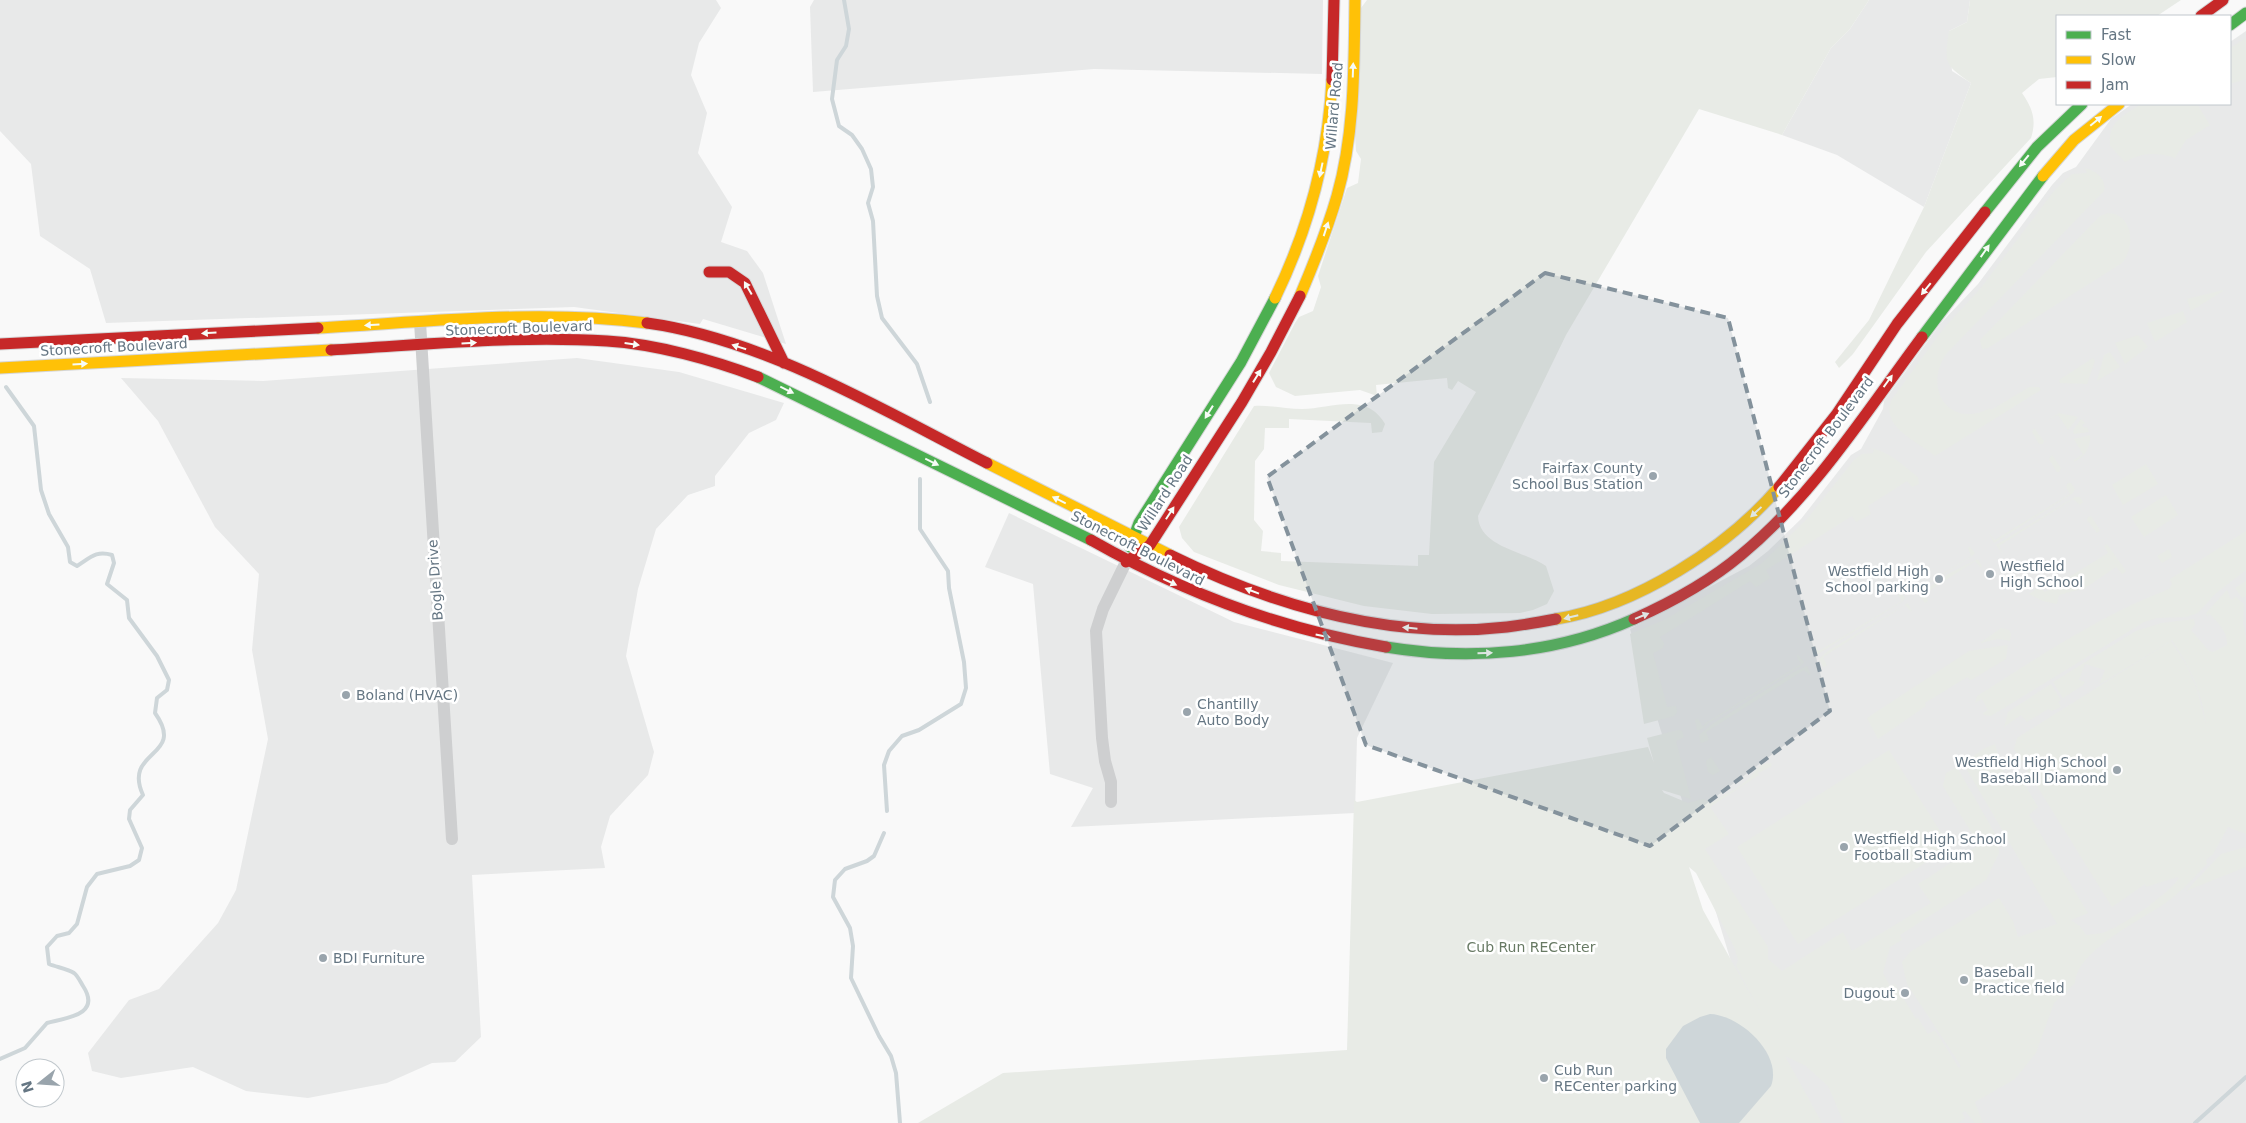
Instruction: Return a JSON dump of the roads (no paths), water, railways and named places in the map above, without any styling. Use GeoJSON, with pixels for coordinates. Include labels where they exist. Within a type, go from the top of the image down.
{"type":"FeatureCollection","features":[{"type":"Feature","properties":{"kind":"main road","name":"Willard Road"},"geometry":{"type":"LineString","coordinates":[[1126,562],[1132,536],[1245,356],[1285,276],[1300,239],[1317,189],[1327,138],[1331,96],[1334,0]]}},
{"type":"Feature","properties":{"kind":"main road","name":"Willard Road"},"geometry":{"type":"LineString","coordinates":[[1126,562],[1150,545],[1264,366],[1304,285],[1320,246],[1337,194],[1348,141],[1352,97],[1355,0]]}},
{"type":"Feature","properties":{"kind":"main road"},"geometry":{"type":"LineString","coordinates":[[2202,15],[2223,0]]}},
{"type":"Feature","properties":{"kind":"main road"},"geometry":{"type":"LineString","coordinates":[[2231,24],[2246,13]]}},
{"type":"Feature","properties":{"kind":"main road","name":"Stonecroft Boulevard"},"geometry":{"type":"LineString","coordinates":[[0,344],[529,317],[603,318],[654,324],[708,337],[784,364],[1150,545],[1216,576],[1266,596],[1330,615],[1412,628],[1479,631],[1539,624],[1598,609],[1651,586],[1703,556],[1770,499],[1842,406],[1891,332],[2026,158],[2057,124],[2081,105]]}},
{"type":"Feature","properties":{"kind":"main road","name":"Stonecroft Boulevard"},"geometry":{"type":"LineString","coordinates":[[0,368],[542,339],[609,341],[648,346],[711,361],[770,382],[1087,538],[1126,562],[1239,611],[1318,635],[1406,650],[1470,654],[1535,649],[1578,638],[1650,613],[1716,575],[1764,536],[1809,488],[2050,166],[2074,140],[2118,105]]}},
{"type":"Feature","properties":{"kind":"main road"},"geometry":{"type":"LineString","coordinates":[[709,272],[728,270],[737,274],[745,283],[784,364]]}},
{"type":"Feature","properties":{"kind":"street","name":"Bogle Drive"},"geometry":{"type":"LineString","coordinates":[[420,322],[452,838]]}},
{"type":"Feature","properties":{"kind":"street"},"geometry":{"type":"LineString","coordinates":[[1111,802],[1111,782],[1104,761],[1096,631],[1103,609],[1126,562]]}},
{"type":"Feature","properties":{"kind":"waterway"},"geometry":{"type":"LineString","coordinates":[[844,0],[849,29],[846,46],[837,60],[832,99],[839,126],[852,135],[862,149],[871,169],[873,187],[868,203],[873,221],[877,296],[882,318],[917,364],[930,402]]}},
{"type":"Feature","properties":{"kind":"waterway"},"geometry":{"type":"LineString","coordinates":[[0,1059],[25,1048],[47,1023],[79,1014],[88,1003],[88,996],[75,974],[69,970],[49,964],[47,947],[57,936],[69,933],[77,924],[87,887],[97,874],[130,866],[139,860],[142,848],[129,819],[130,810],[143,795],[139,780],[141,769],[160,747],[164,738],[163,728],[155,713],[157,698],[167,690],[169,680],[157,656],[129,618],[127,600],[107,584],[114,563],[112,555],[97,554],[77,566],[70,562],[68,547],[49,514],[41,490],[34,426],[6,387]]}},
{"type":"Feature","properties":{"kind":"waterway"},"geometry":{"type":"LineString","coordinates":[[887,811],[884,765],[889,751],[902,736],[919,730],[961,704],[966,688],[964,662],[949,588],[948,571],[920,529],[920,479]]}},
{"type":"Feature","properties":{"kind":"waterway"},"geometry":{"type":"LineString","coordinates":[[884,833],[874,856],[867,861],[845,869],[835,880],[833,897],[850,928],[853,946],[851,978],[879,1036],[891,1056],[896,1073],[900,1123]]}},
{"type":"Feature","properties":{"kind":"waterway"},"geometry":{"type":"LineString","coordinates":[[2195,1123],[2246,1077]]}},
{"type":"Feature","properties":{"kind":"place","name":"Fairfax County School Bus Station"},"geometry":{"type":"Point","coordinates":[1653,476]}},
{"type":"Feature","properties":{"kind":"place","name":"Westfield High School"},"geometry":{"type":"Point","coordinates":[1990,574]}},
{"type":"Feature","properties":{"kind":"place","name":"Westfield High School parking"},"geometry":{"type":"Point","coordinates":[1939,579]}},
{"type":"Feature","properties":{"kind":"place","name":"Boland (HVAC)"},"geometry":{"type":"Point","coordinates":[346,695]}},
{"type":"Feature","properties":{"kind":"place","name":"Chantilly Auto Body"},"geometry":{"type":"Point","coordinates":[1187,712]}},
{"type":"Feature","properties":{"kind":"place","name":"Westfield High School Baseball Diamond"},"geometry":{"type":"Point","coordinates":[2117,770]}},
{"type":"Feature","properties":{"kind":"place","name":"Westfield High School Football Stadium"},"geometry":{"type":"Point","coordinates":[1844,847]}},
{"type":"Feature","properties":{"kind":"place","name":"BDI Furniture"},"geometry":{"type":"Point","coordinates":[323,958]}},
{"type":"Feature","properties":{"kind":"place","name":"Baseball Practice field"},"geometry":{"type":"Point","coordinates":[1964,980]}},
{"type":"Feature","properties":{"kind":"place","name":"Dugout"},"geometry":{"type":"Point","coordinates":[1905,993]}},
{"type":"Feature","properties":{"kind":"place","name":"Cub Run RECenter parking"},"geometry":{"type":"Point","coordinates":[1544,1078]}},
{"type":"Feature","properties":{"kind":"park label","name":"Cub Run RECenter"},"geometry":{"type":"Point","coordinates":[1531,947]}}]}
